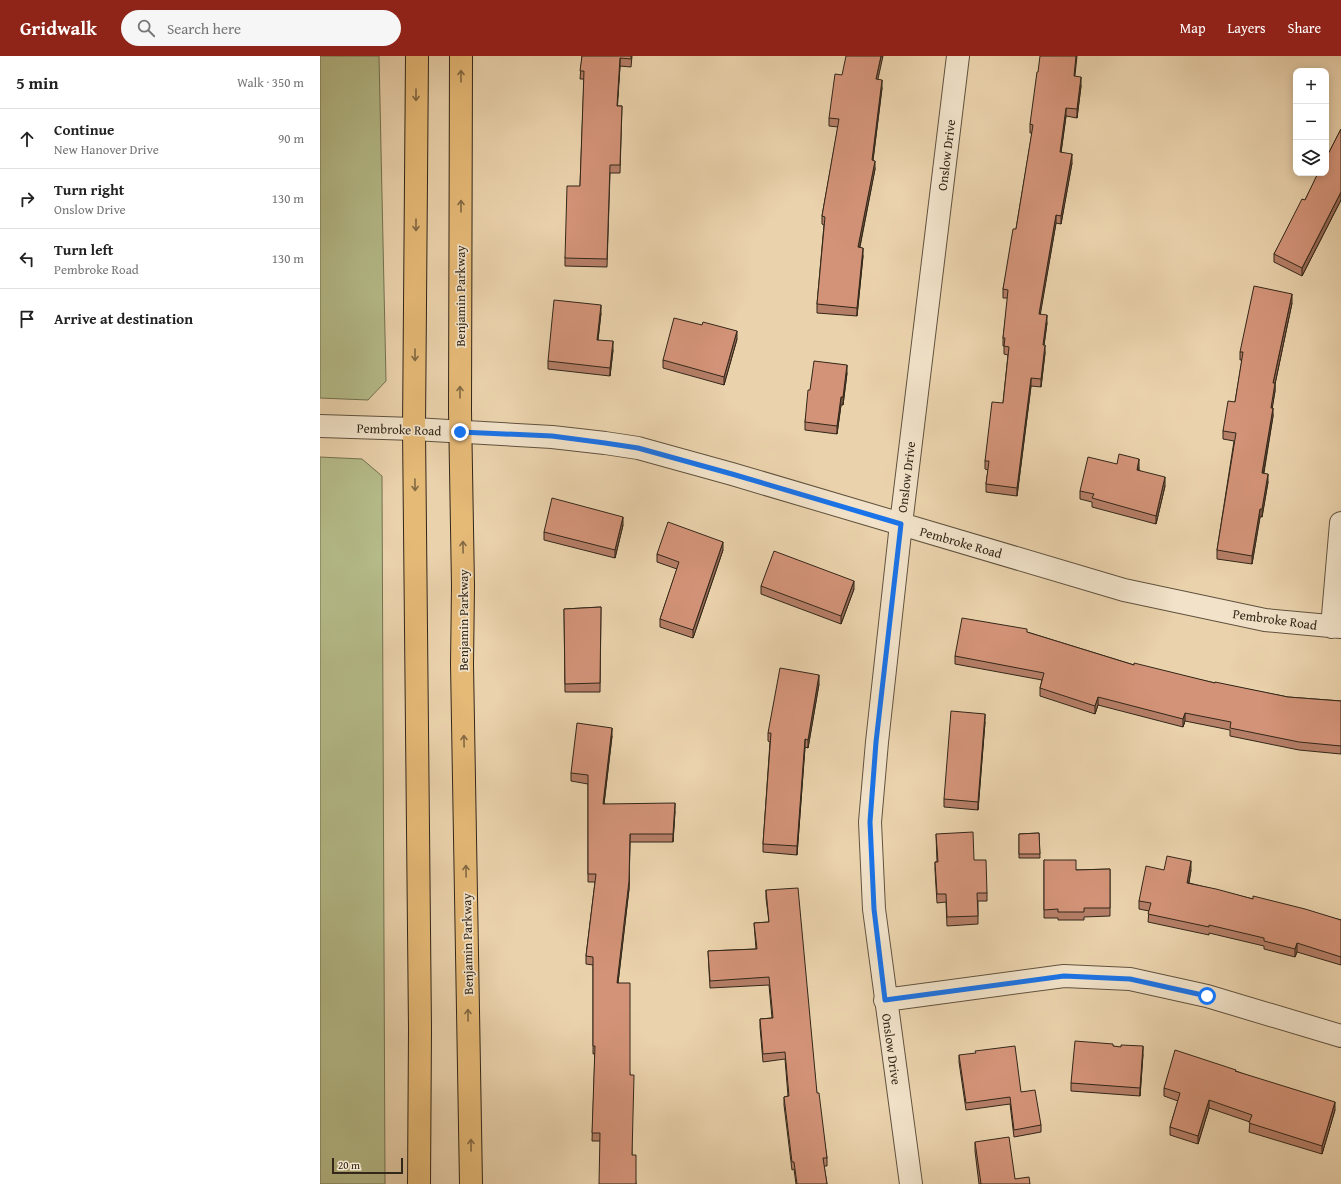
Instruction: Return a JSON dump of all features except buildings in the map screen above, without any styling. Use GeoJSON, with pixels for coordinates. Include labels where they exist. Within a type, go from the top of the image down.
{"type":"FeatureCollection","features":[{"type":"Feature","properties":{"kind":"highway"},"geometry":{"type":"LineString","coordinates":[[417,56],[414,429],[420,1029],[419,1184]]}},
{"type":"Feature","properties":{"kind":"highway","name":"Benjamin Parkway"},"geometry":{"type":"LineString","coordinates":[[461,56],[460,432],[464,586],[463,680],[471,1184]]}},
{"type":"Feature","properties":{"kind":"street","name":"Onslow Drive"},"geometry":{"type":"LineString","coordinates":[[911,1184],[885,1000],[874,909],[870,822],[876,742],[901,524],[958,56]]}},
{"type":"Feature","properties":{"kind":"street","name":"Pembroke Road"},"geometry":{"type":"LineString","coordinates":[[320,426],[552,436],[638,448],[732,474],[1124,590],[1265,620],[1337,627]]}},
{"type":"Feature","properties":{"kind":"street"},"geometry":{"type":"LineString","coordinates":[[1337,627],[1341,523]]}},
{"type":"Feature","properties":{"kind":"street"},"geometry":{"type":"LineString","coordinates":[[885,1000],[1064,976],[1130,979],[1207,996],[1341,1036]]}},
{"type":"Feature","properties":{"kind":"green space"},"geometry":{"type":"Polygon","coordinates":[[[320,56],[379,56],[386,381],[368,400],[320,398],[320,56]]]}},
{"type":"Feature","properties":{"kind":"green space"},"geometry":{"type":"Polygon","coordinates":[[[320,457],[362,459],[382,476],[385,1184],[320,1184],[320,457]]]}},
{"type":"Feature","properties":{"kind":"route"},"geometry":{"type":"LineString","coordinates":[[460,432],[552,436],[638,448],[901,524],[876,742],[870,822],[874,909],[885,1000],[1064,976],[1130,979],[1207,996]]}}]}
